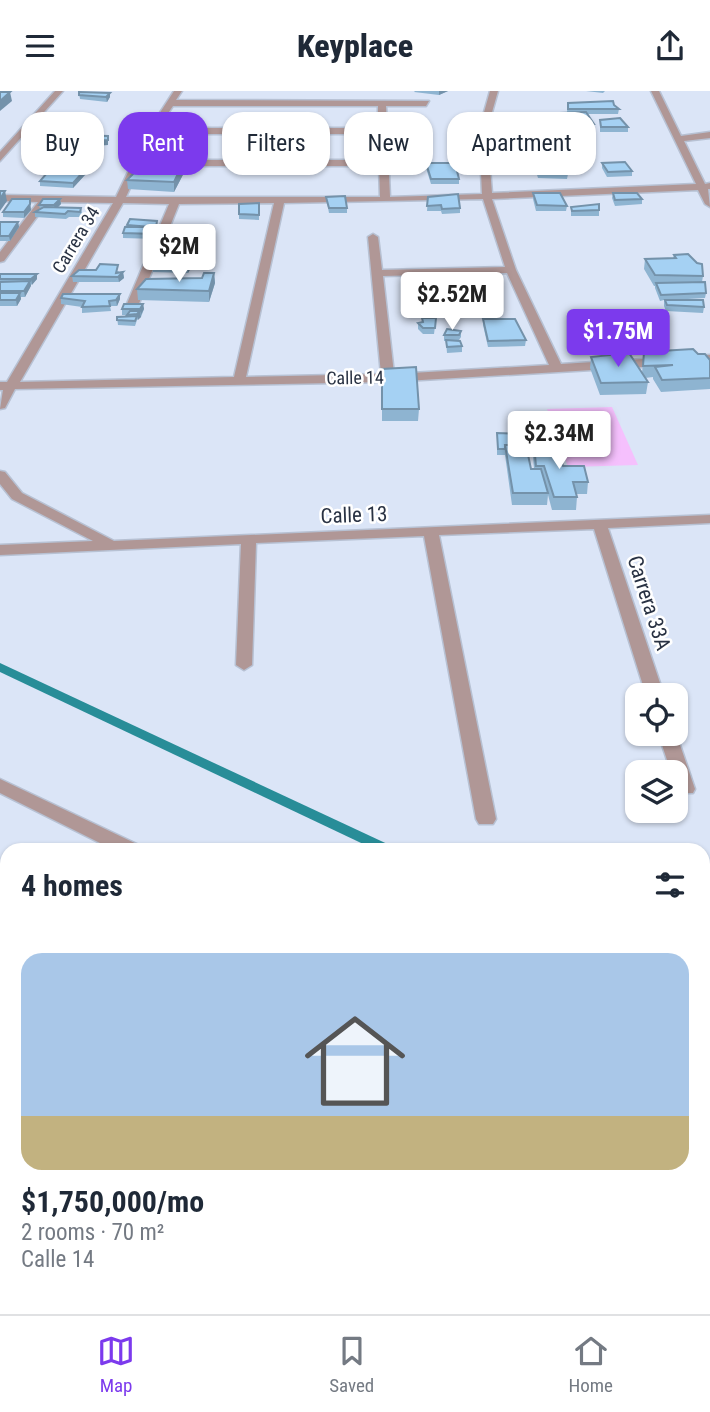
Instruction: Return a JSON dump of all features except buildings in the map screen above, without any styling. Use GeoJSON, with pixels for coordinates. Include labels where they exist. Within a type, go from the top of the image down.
{"type":"FeatureCollection","features":[{"type":"Feature","properties":{"kind":"street"},"geometry":{"type":"LineString","coordinates":[[0,158],[59,91]]}},
{"type":"Feature","properties":{"kind":"street","name":"Carrera 34"},"geometry":{"type":"LineString","coordinates":[[166,112],[178,91]]}},
{"type":"Feature","properties":{"kind":"street"},"geometry":{"type":"LineString","coordinates":[[494,91],[483,130],[486,198],[511,270],[557,368]]}},
{"type":"Feature","properties":{"kind":"street"},"geometry":{"type":"LineString","coordinates":[[655,91],[696,175],[706,189],[710,204]]}},
{"type":"Feature","properties":{"kind":"street"},"geometry":{"type":"LineString","coordinates":[[382,102],[382,112]]}},
{"type":"Feature","properties":{"kind":"street"},"geometry":{"type":"LineString","coordinates":[[172,103],[426,103]]}},
{"type":"Feature","properties":{"kind":"street"},"geometry":{"type":"LineString","coordinates":[[208,131],[344,131]]}},
{"type":"Feature","properties":{"kind":"street"},"geometry":{"type":"LineString","coordinates":[[678,139],[710,135]]}},
{"type":"Feature","properties":{"kind":"street"},"geometry":{"type":"LineString","coordinates":[[208,163],[344,163]]}},
{"type":"Feature","properties":{"kind":"street"},"geometry":{"type":"LineString","coordinates":[[696,175],[710,171]]}},
{"type":"Feature","properties":{"kind":"street","name":"Carrera 34"},"geometry":{"type":"LineString","coordinates":[[0,405],[4,386],[119,201],[131,175]]}},
{"type":"Feature","properties":{"kind":"street"},"geometry":{"type":"LineString","coordinates":[[384,175],[385,200]]}},
{"type":"Feature","properties":{"kind":"street"},"geometry":{"type":"LineString","coordinates":[[0,198],[119,201],[385,200],[706,189]]}},
{"type":"Feature","properties":{"kind":"street"},"geometry":{"type":"LineString","coordinates":[[0,259],[44,200]]}},
{"type":"Feature","properties":{"kind":"street"},"geometry":{"type":"LineString","coordinates":[[132,306],[175,201]]}},
{"type":"Feature","properties":{"kind":"street"},"geometry":{"type":"LineString","coordinates":[[239,381],[280,201]]}},
{"type":"Feature","properties":{"kind":"street"},"geometry":{"type":"LineString","coordinates":[[373,237],[379,273],[388,378]]}},
{"type":"Feature","properties":{"kind":"street"},"geometry":{"type":"LineString","coordinates":[[379,273],[511,270]]}},
{"type":"Feature","properties":{"kind":"street","name":"Calle 14"},"geometry":{"type":"LineString","coordinates":[[4,386],[388,378],[710,359]]}},
{"type":"Feature","properties":{"kind":"street"},"geometry":{"type":"LineString","coordinates":[[0,475],[17,496],[112,546]]}},
{"type":"Feature","properties":{"kind":"street","name":"Calle 13"},"geometry":{"type":"LineString","coordinates":[[0,550],[710,519]]}},
{"type":"Feature","properties":{"kind":"street","name":"Carrera 33A"},"geometry":{"type":"LineString","coordinates":[[600,525],[651,683]]}},
{"type":"Feature","properties":{"kind":"street"},"geometry":{"type":"LineString","coordinates":[[430,533],[486,819]]}},
{"type":"Feature","properties":{"kind":"street"},"geometry":{"type":"LineString","coordinates":[[244,665],[249,541]]}},
{"type":"Feature","properties":{"kind":"street"},"geometry":{"type":"LineString","coordinates":[[0,785],[118,843]]}},
{"type":"Feature","properties":{"kind":"shaded area"},"geometry":{"type":"Polygon","coordinates":[[[612,407],[638,465],[568,467],[547,409],[612,407]]]}},
{"type":"Feature","properties":{"kind":"waterway"},"geometry":{"type":"LineString","coordinates":[[0,667],[374,843]]}}]}
